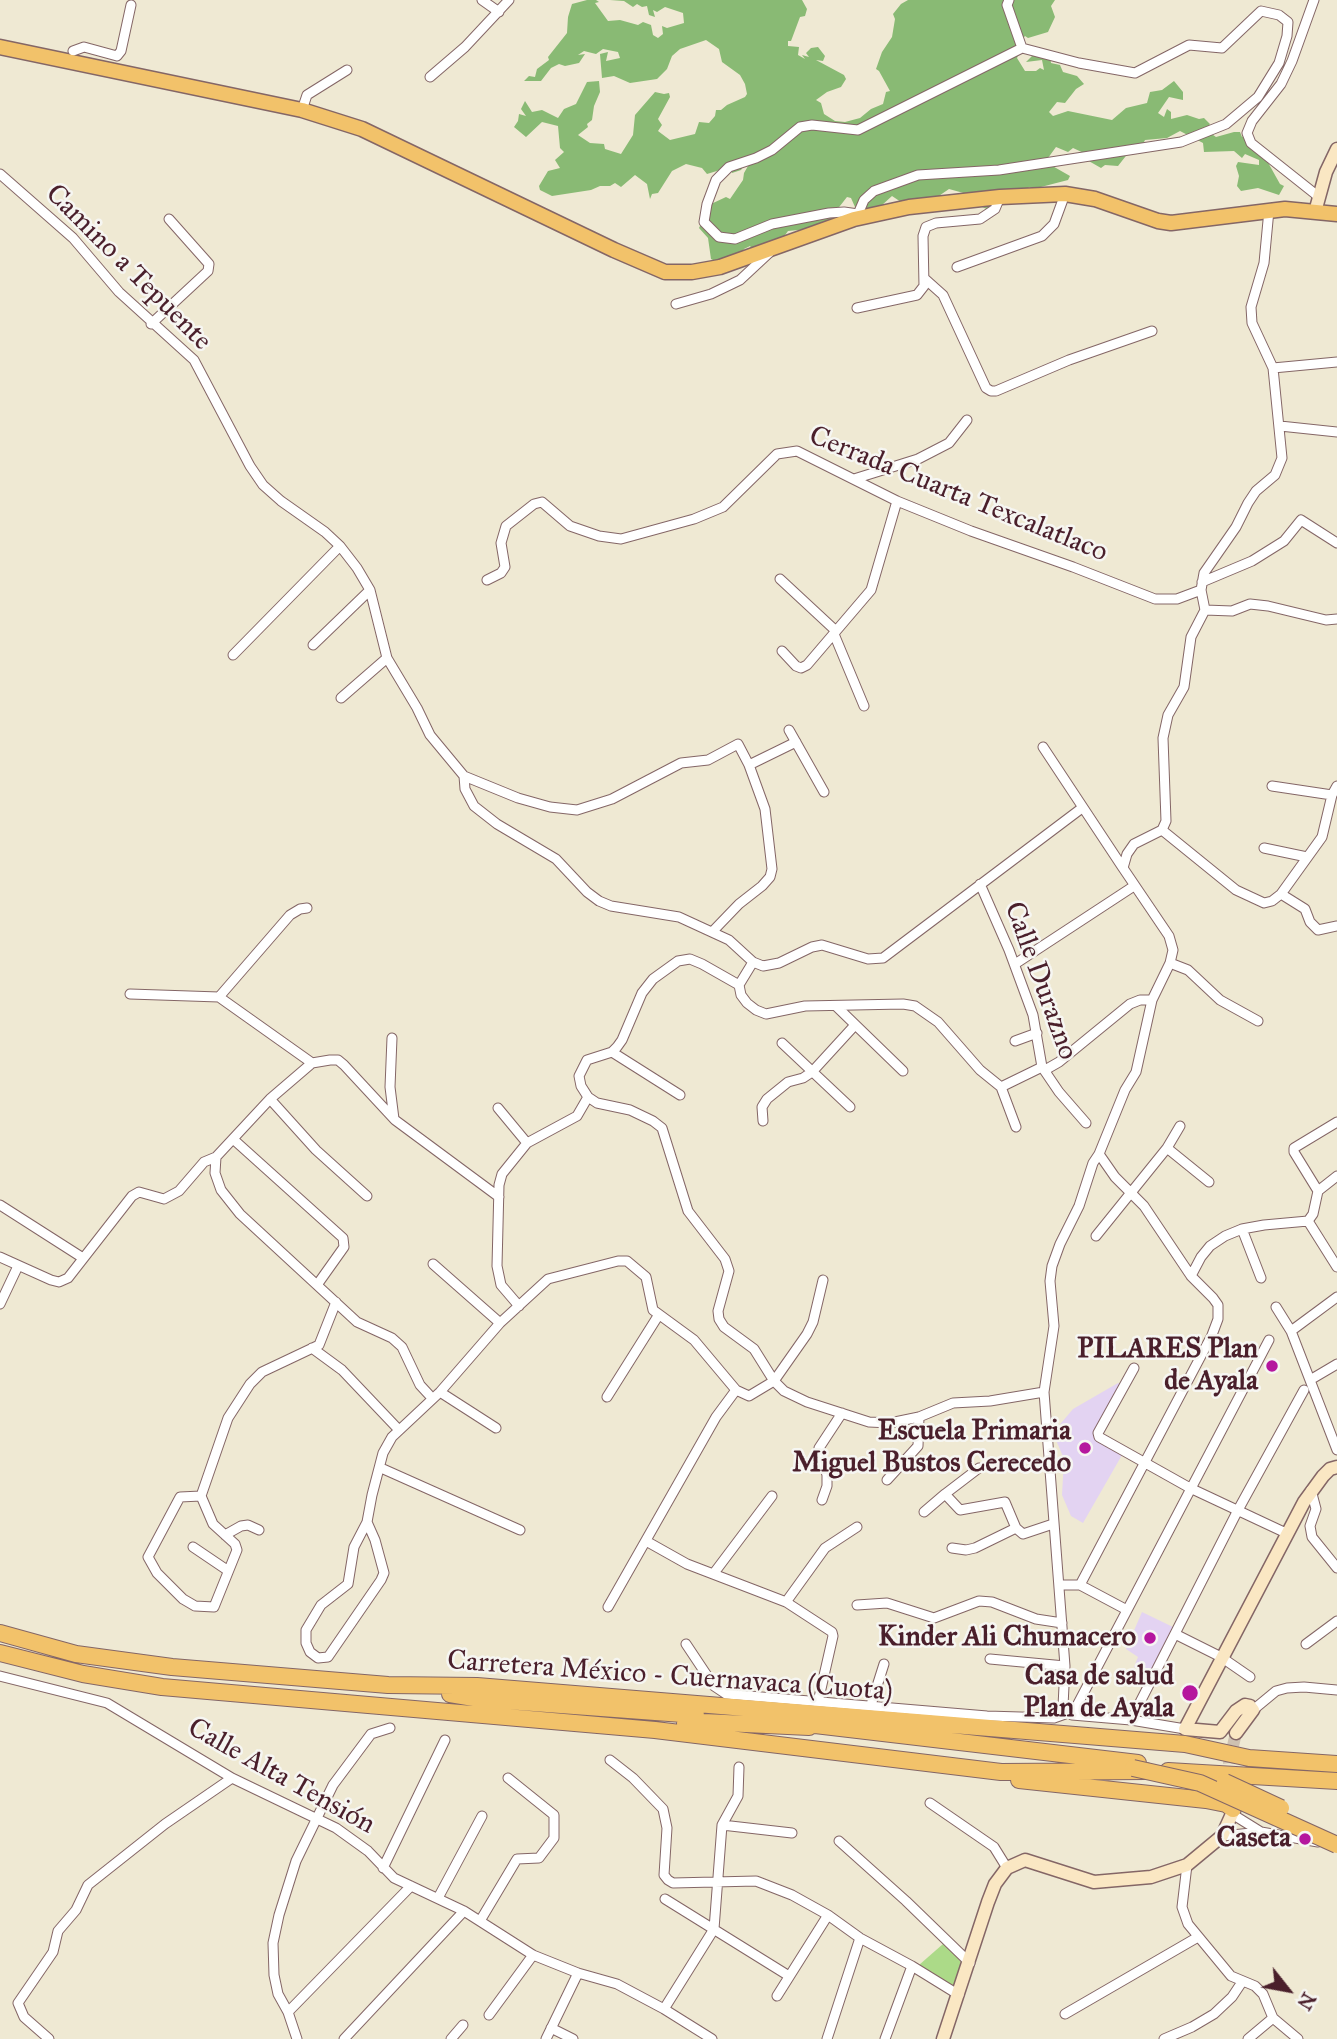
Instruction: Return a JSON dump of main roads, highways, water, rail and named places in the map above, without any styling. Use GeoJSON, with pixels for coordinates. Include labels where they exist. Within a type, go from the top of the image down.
{"type":"FeatureCollection","features":[{"type":"Feature","properties":{"kind":"highway","name":"Carretera México - Cuernavaca (Cuota)"},"geometry":{"type":"LineString","coordinates":[[0,1633],[76,1654],[172,1667],[388,1685],[477,1686],[1171,1742],[1249,1758],[1337,1764]]}},
{"type":"Feature","properties":{"kind":"highway","name":"Carretera México - Cuernavaca (Cuota)"},"geometry":{"type":"LineString","coordinates":[[0,1653],[136,1684],[655,1730],[938,1766],[1001,1772],[1173,1771],[1337,1782]]}},
{"type":"Feature","properties":{"kind":"highway"},"geometry":{"type":"LineString","coordinates":[[388,1685],[481,1699],[799,1723],[1171,1765],[1337,1845]]}},
{"type":"Feature","properties":{"kind":"highway"},"geometry":{"type":"LineString","coordinates":[[655,1730],[704,1721],[805,1727],[1202,1778],[1248,1791],[1337,1833]]}},
{"type":"Feature","properties":{"kind":"highway"},"geometry":{"type":"LineString","coordinates":[[918,1741],[938,1766]]}},
{"type":"Feature","properties":{"kind":"highway"},"geometry":{"type":"LineString","coordinates":[[1001,1772],[1019,1780],[1206,1800],[1226,1804],[1233,1809]]}},
{"type":"Feature","properties":{"kind":"main road"},"geometry":{"type":"LineString","coordinates":[[0,47],[302,110],[362,129],[665,272],[692,272],[720,267],[854,219],[909,207],[1000,197],[1065,194],[1095,198],[1158,221],[1171,223],[1285,209],[1337,214]]}},
{"type":"Feature","properties":{"kind":"tunnel"},"geometry":{"type":"LineString","coordinates":[[1231,1781],[1229,1763],[1236,1733]]}},
{"type":"Feature","properties":{"kind":"place","name":"PILARES Plan de Ayala"},"geometry":{"type":"Point","coordinates":[1272,1366]}},
{"type":"Feature","properties":{"kind":"place","name":"Escuela Primaria Miguel Bustos Cerecedo"},"geometry":{"type":"Point","coordinates":[1085,1448]}},
{"type":"Feature","properties":{"kind":"place","name":"Kinder Ali Chumacero"},"geometry":{"type":"Point","coordinates":[1150,1638]}},
{"type":"Feature","properties":{"kind":"place","name":"Casa de salud Plan de Ayala"},"geometry":{"type":"Point","coordinates":[1190,1693]}},
{"type":"Feature","properties":{"kind":"place","name":"Caseta"},"geometry":{"type":"Point","coordinates":[1305,1839]}}]}
